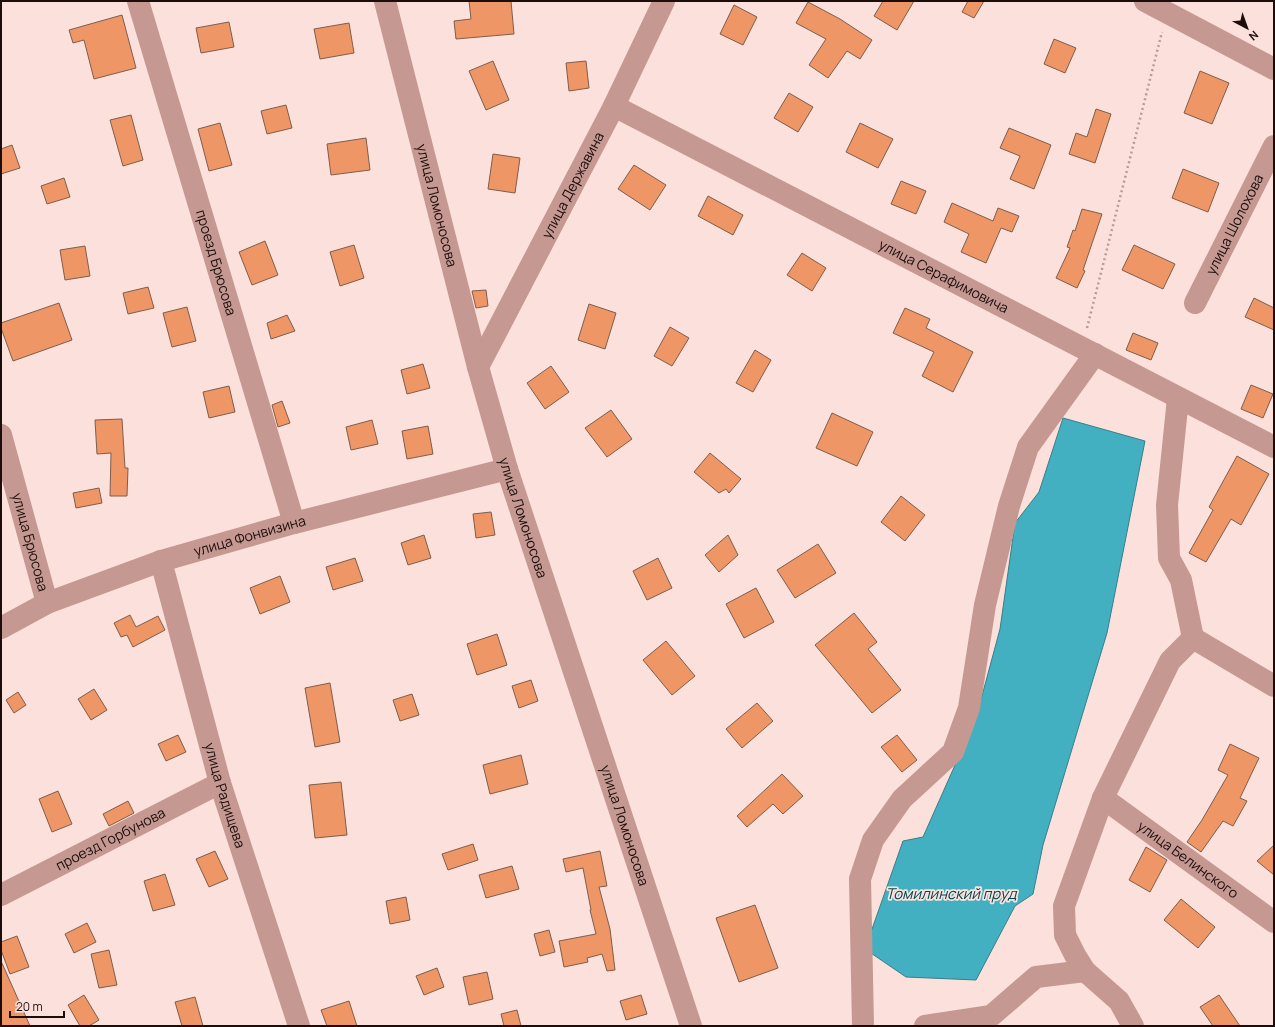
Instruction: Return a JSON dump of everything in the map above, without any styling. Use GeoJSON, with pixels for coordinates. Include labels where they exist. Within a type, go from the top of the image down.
{"type":"FeatureCollection","features":[{"type":"Feature","properties":{"kind":"street","name":"проезд Брюсова"},"geometry":{"type":"LineString","coordinates":[[138,1],[294,523]]}},
{"type":"Feature","properties":{"kind":"street","name":"улица Ломоносова"},"geometry":{"type":"LineString","coordinates":[[385,1],[478,367],[507,469],[691,1026]]}},
{"type":"Feature","properties":{"kind":"street","name":"улица Державина"},"geometry":{"type":"LineString","coordinates":[[478,367],[614,106],[664,1]]}},
{"type":"Feature","properties":{"kind":"street"},"geometry":{"type":"LineString","coordinates":[[1144,1],[1274,69]]}},
{"type":"Feature","properties":{"kind":"street","name":"улица Серафимовича"},"geometry":{"type":"LineString","coordinates":[[614,106],[1274,447]]}},
{"type":"Feature","properties":{"kind":"street","name":"улица Шолохова"},"geometry":{"type":"LineString","coordinates":[[1195,303],[1274,146]]}},
{"type":"Feature","properties":{"kind":"street"},"geometry":{"type":"LineString","coordinates":[[863,1026],[860,880],[873,840],[902,799],[953,752],[969,708],[985,605],[1009,506],[1028,447],[1088,351]]}},
{"type":"Feature","properties":{"kind":"street"},"geometry":{"type":"LineString","coordinates":[[1178,398],[1167,505],[1169,558],[1181,580],[1193,638],[1274,686]]}},
{"type":"Feature","properties":{"kind":"street","name":"улица Брюсова"},"geometry":{"type":"LineString","coordinates":[[1,435],[47,603]]}},
{"type":"Feature","properties":{"kind":"street","name":"улица Фонвизина"},"geometry":{"type":"LineString","coordinates":[[1,628],[47,603],[161,561],[294,523],[507,469]]}},
{"type":"Feature","properties":{"kind":"street","name":"улица Радищева"},"geometry":{"type":"LineString","coordinates":[[161,561],[220,783],[299,1026]]}},
{"type":"Feature","properties":{"kind":"street"},"geometry":{"type":"LineString","coordinates":[[1133,1026],[1119,1001],[1085,971],[1075,954],[1066,935],[1064,906],[1103,798],[1170,661],[1193,638]]}},
{"type":"Feature","properties":{"kind":"street","name":"проезд Горбунова"},"geometry":{"type":"LineString","coordinates":[[1,895],[220,783]]}},
{"type":"Feature","properties":{"kind":"street","name":"улица Белинского"},"geometry":{"type":"LineString","coordinates":[[1103,798],[1274,922]]}},
{"type":"Feature","properties":{"kind":"street"},"geometry":{"type":"LineString","coordinates":[[925,1026],[991,1016],[1036,977],[1085,971]]}},
{"type":"Feature","properties":{"kind":"path"},"geometry":{"type":"LineString","coordinates":[[1088,351],[1167,13]]}},
{"type":"Feature","properties":{"kind":"water","name":"Томилинский пруд"},"geometry":{"type":"Polygon","coordinates":[[[1063,418],[1145,441],[1107,633],[1043,845],[1033,894],[1015,906],[976,980],[906,977],[865,949],[903,841],[923,837],[976,718],[1000,629],[1015,523],[1039,492],[1063,418]]]}},
{"type":"Feature","properties":{"kind":"building"},"geometry":{"type":"Polygon","coordinates":[[[469,1],[511,1],[514,34],[456,39],[454,21],[471,19],[469,1]]]}},
{"type":"Feature","properties":{"kind":"building"},"geometry":{"type":"Polygon","coordinates":[[[883,1],[914,1],[897,30],[874,16],[883,1]]]}},
{"type":"Feature","properties":{"kind":"building"},"geometry":{"type":"Polygon","coordinates":[[[968,1],[984,1],[974,18],[962,12],[968,1]]]}},
{"type":"Feature","properties":{"kind":"building"},"geometry":{"type":"Polygon","coordinates":[[[808,2],[840,19],[872,40],[860,59],[847,51],[828,78],[809,65],[826,39],[796,23],[808,2]]]}},
{"type":"Feature","properties":{"kind":"building"},"geometry":{"type":"Polygon","coordinates":[[[734,5],[757,17],[743,45],[720,34],[734,5]]]}},
{"type":"Feature","properties":{"kind":"building"},"geometry":{"type":"Polygon","coordinates":[[[122,15],[136,68],[94,79],[84,40],[73,43],[69,30],[122,15]]]}},
{"type":"Feature","properties":{"kind":"building"},"geometry":{"type":"Polygon","coordinates":[[[229,22],[234,47],[201,53],[196,28],[229,22]]]}},
{"type":"Feature","properties":{"kind":"building"},"geometry":{"type":"Polygon","coordinates":[[[349,23],[354,53],[320,59],[314,29],[349,23]]]}},
{"type":"Feature","properties":{"kind":"building"},"geometry":{"type":"Polygon","coordinates":[[[1054,39],[1076,48],[1065,73],[1044,64],[1054,39]]]}},
{"type":"Feature","properties":{"kind":"building"},"geometry":{"type":"Polygon","coordinates":[[[493,61],[509,100],[486,110],[469,71],[493,61]]]}},
{"type":"Feature","properties":{"kind":"building"},"geometry":{"type":"Polygon","coordinates":[[[586,61],[589,88],[569,91],[566,63],[586,61]]]}},
{"type":"Feature","properties":{"kind":"building"},"geometry":{"type":"Polygon","coordinates":[[[1200,71],[1229,83],[1212,124],[1184,113],[1200,71]]]}},
{"type":"Feature","properties":{"kind":"building"},"geometry":{"type":"Polygon","coordinates":[[[789,93],[813,107],[798,132],[774,118],[789,93]]]}},
{"type":"Feature","properties":{"kind":"building"},"geometry":{"type":"Polygon","coordinates":[[[286,105],[292,128],[267,134],[261,111],[286,105]]]}},
{"type":"Feature","properties":{"kind":"building"},"geometry":{"type":"Polygon","coordinates":[[[1096,109],[1111,114],[1095,163],[1069,154],[1076,133],[1087,137],[1096,109]]]}},
{"type":"Feature","properties":{"kind":"building"},"geometry":{"type":"Polygon","coordinates":[[[131,115],[143,160],[123,166],[110,120],[131,115]]]}},
{"type":"Feature","properties":{"kind":"building"},"geometry":{"type":"Polygon","coordinates":[[[220,123],[232,165],[209,171],[198,129],[220,123]]]}},
{"type":"Feature","properties":{"kind":"building"},"geometry":{"type":"Polygon","coordinates":[[[860,123],[893,139],[878,168],[846,152],[860,123]]]}},
{"type":"Feature","properties":{"kind":"building"},"geometry":{"type":"Polygon","coordinates":[[[1009,128],[1051,145],[1034,189],[1010,179],[1020,156],[1000,148],[1009,128]]]}},
{"type":"Feature","properties":{"kind":"building"},"geometry":{"type":"Polygon","coordinates":[[[366,138],[370,170],[331,175],[327,144],[366,138]]]}},
{"type":"Feature","properties":{"kind":"building"},"geometry":{"type":"Polygon","coordinates":[[[12,145],[20,168],[1,174],[1,149],[12,145]]]}},
{"type":"Feature","properties":{"kind":"building"},"geometry":{"type":"Polygon","coordinates":[[[493,154],[520,158],[515,193],[488,189],[493,154]]]}},
{"type":"Feature","properties":{"kind":"building"},"geometry":{"type":"Polygon","coordinates":[[[634,165],[666,185],[650,210],[618,189],[634,165]]]}},
{"type":"Feature","properties":{"kind":"building"},"geometry":{"type":"Polygon","coordinates":[[[1183,169],[1219,183],[1208,212],[1172,198],[1183,169]]]}},
{"type":"Feature","properties":{"kind":"building"},"geometry":{"type":"Polygon","coordinates":[[[64,178],[70,197],[47,204],[41,186],[64,178]]]}},
{"type":"Feature","properties":{"kind":"building"},"geometry":{"type":"Polygon","coordinates":[[[901,181],[926,191],[916,214],[891,204],[901,181]]]}},
{"type":"Feature","properties":{"kind":"building"},"geometry":{"type":"Polygon","coordinates":[[[708,196],[743,215],[733,235],[698,216],[708,196]]]}},
{"type":"Feature","properties":{"kind":"building"},"geometry":{"type":"Polygon","coordinates":[[[952,203],[993,221],[998,208],[1019,216],[1012,232],[1001,228],[986,263],[961,252],[969,234],[944,222],[952,203]]]}},
{"type":"Feature","properties":{"kind":"building"},"geometry":{"type":"Polygon","coordinates":[[[1082,209],[1102,214],[1083,270],[1085,271],[1077,288],[1056,278],[1070,248],[1067,247],[1073,230],[1075,231],[1082,209]]]}},
{"type":"Feature","properties":{"kind":"building"},"geometry":{"type":"Polygon","coordinates":[[[265,241],[278,275],[252,285],[239,252],[265,241]]]}},
{"type":"Feature","properties":{"kind":"building"},"geometry":{"type":"Polygon","coordinates":[[[354,245],[364,278],[340,286],[330,252],[354,245]]]}},
{"type":"Feature","properties":{"kind":"building"},"geometry":{"type":"Polygon","coordinates":[[[1134,245],[1175,264],[1163,289],[1122,270],[1134,245]]]}},
{"type":"Feature","properties":{"kind":"building"},"geometry":{"type":"Polygon","coordinates":[[[85,246],[90,276],[65,280],[60,250],[85,246]]]}},
{"type":"Feature","properties":{"kind":"building"},"geometry":{"type":"Polygon","coordinates":[[[802,253],[826,268],[812,291],[787,275],[802,253]]]}},
{"type":"Feature","properties":{"kind":"building"},"geometry":{"type":"Polygon","coordinates":[[[148,287],[154,308],[128,314],[123,293],[148,287]]]}},
{"type":"Feature","properties":{"kind":"building"},"geometry":{"type":"Polygon","coordinates":[[[486,290],[488,306],[476,308],[472,291],[486,290]]]}},
{"type":"Feature","properties":{"kind":"building"},"geometry":{"type":"Polygon","coordinates":[[[1254,298],[1274,308],[1274,330],[1245,317],[1254,298]]]}},
{"type":"Feature","properties":{"kind":"building"},"geometry":{"type":"Polygon","coordinates":[[[59,303],[72,340],[13,361],[1,328],[1,323],[59,303]]]}},
{"type":"Feature","properties":{"kind":"building"},"geometry":{"type":"Polygon","coordinates":[[[589,304],[616,313],[605,349],[578,340],[589,304]]]}},
{"type":"Feature","properties":{"kind":"building"},"geometry":{"type":"Polygon","coordinates":[[[187,307],[196,341],[172,347],[163,313],[187,307]]]}},
{"type":"Feature","properties":{"kind":"building"},"geometry":{"type":"Polygon","coordinates":[[[905,308],[930,319],[926,328],[973,352],[953,392],[922,376],[934,352],[893,333],[905,308]]]}},
{"type":"Feature","properties":{"kind":"building"},"geometry":{"type":"Polygon","coordinates":[[[287,315],[295,331],[271,339],[267,323],[287,315]]]}},
{"type":"Feature","properties":{"kind":"building"},"geometry":{"type":"Polygon","coordinates":[[[670,327],[689,338],[672,366],[654,356],[670,327]]]}},
{"type":"Feature","properties":{"kind":"building"},"geometry":{"type":"Polygon","coordinates":[[[1133,333],[1158,343],[1151,360],[1126,350],[1133,333]]]}},
{"type":"Feature","properties":{"kind":"building"},"geometry":{"type":"Polygon","coordinates":[[[755,350],[771,360],[753,392],[736,383],[755,350]]]}},
{"type":"Feature","properties":{"kind":"building"},"geometry":{"type":"Polygon","coordinates":[[[423,364],[430,388],[407,394],[401,370],[423,364]]]}},
{"type":"Feature","properties":{"kind":"building"},"geometry":{"type":"Polygon","coordinates":[[[551,366],[569,392],[545,409],[527,383],[551,366]]]}},
{"type":"Feature","properties":{"kind":"building"},"geometry":{"type":"Polygon","coordinates":[[[1251,385],[1273,394],[1263,418],[1241,409],[1251,385]]]}},
{"type":"Feature","properties":{"kind":"building"},"geometry":{"type":"Polygon","coordinates":[[[229,386],[235,412],[209,418],[203,392],[229,386]]]}},
{"type":"Feature","properties":{"kind":"building"},"geometry":{"type":"Polygon","coordinates":[[[282,401],[290,423],[278,427],[272,405],[282,401]]]}},
{"type":"Feature","properties":{"kind":"building"},"geometry":{"type":"Polygon","coordinates":[[[611,410],[632,439],[607,457],[585,428],[611,410]]]}},
{"type":"Feature","properties":{"kind":"building"},"geometry":{"type":"Polygon","coordinates":[[[832,413],[873,432],[857,466],[816,448],[832,413]]]}},
{"type":"Feature","properties":{"kind":"building"},"geometry":{"type":"Polygon","coordinates":[[[122,419],[125,468],[128,468],[127,496],[110,496],[111,453],[97,454],[95,420],[122,419]]]}},
{"type":"Feature","properties":{"kind":"building"},"geometry":{"type":"Polygon","coordinates":[[[372,420],[378,444],[351,450],[346,427],[372,420]]]}},
{"type":"Feature","properties":{"kind":"building"},"geometry":{"type":"Polygon","coordinates":[[[428,426],[433,454],[407,459],[402,431],[428,426]]]}},
{"type":"Feature","properties":{"kind":"building"},"geometry":{"type":"Polygon","coordinates":[[[710,453],[741,479],[729,493],[726,489],[719,493],[694,472],[710,453]]]}},
{"type":"Feature","properties":{"kind":"building"},"geometry":{"type":"Polygon","coordinates":[[[1237,456],[1269,474],[1241,525],[1231,519],[1206,562],[1189,553],[1213,510],[1209,507],[1237,456]]]}},
{"type":"Feature","properties":{"kind":"building"},"geometry":{"type":"Polygon","coordinates":[[[99,488],[102,503],[76,508],[73,493],[99,488]]]}},
{"type":"Feature","properties":{"kind":"building"},"geometry":{"type":"Polygon","coordinates":[[[901,496],[925,515],[905,541],[881,522],[901,496]]]}},
{"type":"Feature","properties":{"kind":"building"},"geometry":{"type":"Polygon","coordinates":[[[491,512],[495,535],[476,538],[473,514],[491,512]]]}},
{"type":"Feature","properties":{"kind":"building"},"geometry":{"type":"Polygon","coordinates":[[[424,535],[431,558],[408,565],[401,543],[424,535]]]}},
{"type":"Feature","properties":{"kind":"building"},"geometry":{"type":"Polygon","coordinates":[[[728,535],[738,555],[719,572],[705,555],[728,535]]]}},
{"type":"Feature","properties":{"kind":"building"},"geometry":{"type":"Polygon","coordinates":[[[818,544],[836,573],[795,598],[777,570],[818,544]]]}},
{"type":"Feature","properties":{"kind":"building"},"geometry":{"type":"Polygon","coordinates":[[[355,558],[363,581],[333,590],[326,567],[355,558]]]}},
{"type":"Feature","properties":{"kind":"building"},"geometry":{"type":"Polygon","coordinates":[[[658,558],[672,588],[647,600],[633,571],[658,558]]]}},
{"type":"Feature","properties":{"kind":"building"},"geometry":{"type":"Polygon","coordinates":[[[280,576],[290,602],[260,614],[250,588],[280,576]]]}},
{"type":"Feature","properties":{"kind":"building"},"geometry":{"type":"Polygon","coordinates":[[[756,588],[774,622],[744,638],[726,604],[756,588]]]}},
{"type":"Feature","properties":{"kind":"building"},"geometry":{"type":"Polygon","coordinates":[[[854,613],[877,642],[868,649],[901,690],[872,713],[815,645],[854,613]]]}},
{"type":"Feature","properties":{"kind":"building"},"geometry":{"type":"Polygon","coordinates":[[[130,615],[136,627],[158,616],[165,630],[133,647],[127,635],[121,637],[114,623],[130,615]]]}},
{"type":"Feature","properties":{"kind":"building"},"geometry":{"type":"Polygon","coordinates":[[[497,634],[507,665],[477,675],[467,644],[497,634]]]}},
{"type":"Feature","properties":{"kind":"building"},"geometry":{"type":"Polygon","coordinates":[[[666,641],[695,676],[672,695],[643,660],[666,641]]]}},
{"type":"Feature","properties":{"kind":"building"},"geometry":{"type":"Polygon","coordinates":[[[531,680],[538,701],[519,708],[512,686],[531,680]]]}},
{"type":"Feature","properties":{"kind":"building"},"geometry":{"type":"Polygon","coordinates":[[[330,683],[340,742],[315,747],[305,688],[330,683]]]}},
{"type":"Feature","properties":{"kind":"building"},"geometry":{"type":"Polygon","coordinates":[[[94,689],[107,710],[91,720],[78,699],[94,689]]]}},
{"type":"Feature","properties":{"kind":"building"},"geometry":{"type":"Polygon","coordinates":[[[18,692],[26,705],[14,713],[6,700],[18,692]]]}},
{"type":"Feature","properties":{"kind":"building"},"geometry":{"type":"Polygon","coordinates":[[[412,694],[419,715],[400,721],[393,700],[412,694]]]}},
{"type":"Feature","properties":{"kind":"building"},"geometry":{"type":"Polygon","coordinates":[[[757,703],[773,721],[742,748],[726,729],[757,703]]]}},
{"type":"Feature","properties":{"kind":"building"},"geometry":{"type":"Polygon","coordinates":[[[178,735],[186,752],[166,761],[158,744],[178,735]]]}},
{"type":"Feature","properties":{"kind":"building"},"geometry":{"type":"Polygon","coordinates":[[[897,735],[917,760],[902,772],[881,747],[897,735]]]}},
{"type":"Feature","properties":{"kind":"building"},"geometry":{"type":"Polygon","coordinates":[[[1230,744],[1259,758],[1240,798],[1247,801],[1233,826],[1223,821],[1201,852],[1187,842],[1202,820],[1228,775],[1218,770],[1230,744]]]}},
{"type":"Feature","properties":{"kind":"building"},"geometry":{"type":"Polygon","coordinates":[[[521,755],[528,784],[490,794],[483,765],[521,755]]]}},
{"type":"Feature","properties":{"kind":"building"},"geometry":{"type":"Polygon","coordinates":[[[782,774],[803,796],[783,814],[773,804],[747,827],[737,816],[782,774]]]}},
{"type":"Feature","properties":{"kind":"building"},"geometry":{"type":"Polygon","coordinates":[[[341,782],[347,835],[315,838],[309,785],[341,782]]]}},
{"type":"Feature","properties":{"kind":"building"},"geometry":{"type":"Polygon","coordinates":[[[58,791],[72,824],[52,832],[39,799],[58,791]]]}},
{"type":"Feature","properties":{"kind":"building"},"geometry":{"type":"Polygon","coordinates":[[[128,801],[134,813],[109,826],[103,814],[128,801]]]}},
{"type":"Feature","properties":{"kind":"building"},"geometry":{"type":"Polygon","coordinates":[[[473,844],[478,860],[448,870],[442,854],[473,844]]]}},
{"type":"Feature","properties":{"kind":"building"},"geometry":{"type":"Polygon","coordinates":[[[1274,845],[1274,875],[1257,861],[1274,845]]]}},
{"type":"Feature","properties":{"kind":"building"},"geometry":{"type":"Polygon","coordinates":[[[1146,847],[1167,860],[1150,892],[1129,880],[1146,847]]]}},
{"type":"Feature","properties":{"kind":"building"},"geometry":{"type":"Polygon","coordinates":[[[215,851],[228,879],[209,887],[196,859],[215,851]]]}},
{"type":"Feature","properties":{"kind":"building"},"geometry":{"type":"Polygon","coordinates":[[[600,851],[607,886],[599,887],[610,929],[615,970],[607,971],[602,954],[587,958],[588,962],[564,967],[559,941],[596,934],[590,910],[583,868],[566,872],[563,859],[600,851]]]}},
{"type":"Feature","properties":{"kind":"building"},"geometry":{"type":"Polygon","coordinates":[[[512,866],[519,889],[486,898],[479,875],[512,866]]]}},
{"type":"Feature","properties":{"kind":"building"},"geometry":{"type":"Polygon","coordinates":[[[165,874],[175,905],[153,911],[144,881],[165,874]]]}},
{"type":"Feature","properties":{"kind":"building"},"geometry":{"type":"Polygon","coordinates":[[[406,897],[410,920],[390,924],[386,901],[406,897]]]}},
{"type":"Feature","properties":{"kind":"building"},"geometry":{"type":"Polygon","coordinates":[[[1181,899],[1215,927],[1198,948],[1164,920],[1181,899]]]}},
{"type":"Feature","properties":{"kind":"building"},"geometry":{"type":"Polygon","coordinates":[[[755,905],[778,968],[739,982],[716,918],[755,905]]]}},
{"type":"Feature","properties":{"kind":"building"},"geometry":{"type":"Polygon","coordinates":[[[87,923],[96,942],[74,953],[65,934],[87,923]]]}},
{"type":"Feature","properties":{"kind":"building"},"geometry":{"type":"Polygon","coordinates":[[[549,930],[555,952],[540,956],[534,934],[549,930]]]}},
{"type":"Feature","properties":{"kind":"building"},"geometry":{"type":"Polygon","coordinates":[[[17,936],[29,967],[10,974],[1,950],[1,942],[17,936]]]}},
{"type":"Feature","properties":{"kind":"building"},"geometry":{"type":"Polygon","coordinates":[[[109,950],[117,985],[99,988],[91,954],[109,950]]]}},
{"type":"Feature","properties":{"kind":"building"},"geometry":{"type":"Polygon","coordinates":[[[1,961],[30,1026],[1,1026],[1,961]]]}},
{"type":"Feature","properties":{"kind":"building"},"geometry":{"type":"Polygon","coordinates":[[[437,968],[444,987],[424,995],[416,976],[437,968]]]}},
{"type":"Feature","properties":{"kind":"building"},"geometry":{"type":"Polygon","coordinates":[[[487,972],[493,999],[469,1005],[463,977],[487,972]]]}},
{"type":"Feature","properties":{"kind":"building"},"geometry":{"type":"Polygon","coordinates":[[[84,995],[99,1020],[89,1026],[80,1026],[68,1005],[84,995]]]}},
{"type":"Feature","properties":{"kind":"building"},"geometry":{"type":"Polygon","coordinates":[[[641,995],[647,1014],[626,1020],[620,1001],[641,995]]]}},
{"type":"Feature","properties":{"kind":"building"},"geometry":{"type":"Polygon","coordinates":[[[1219,995],[1240,1026],[1213,1026],[1200,1007],[1219,995]]]}},
{"type":"Feature","properties":{"kind":"building"},"geometry":{"type":"Polygon","coordinates":[[[195,997],[203,1026],[182,1026],[175,1002],[195,997]]]}},
{"type":"Feature","properties":{"kind":"building"},"geometry":{"type":"Polygon","coordinates":[[[349,1001],[357,1026],[327,1026],[321,1010],[349,1001]]]}},
{"type":"Feature","properties":{"kind":"building"},"geometry":{"type":"Polygon","coordinates":[[[517,1010],[521,1026],[504,1026],[501,1014],[517,1010]]]}}]}
